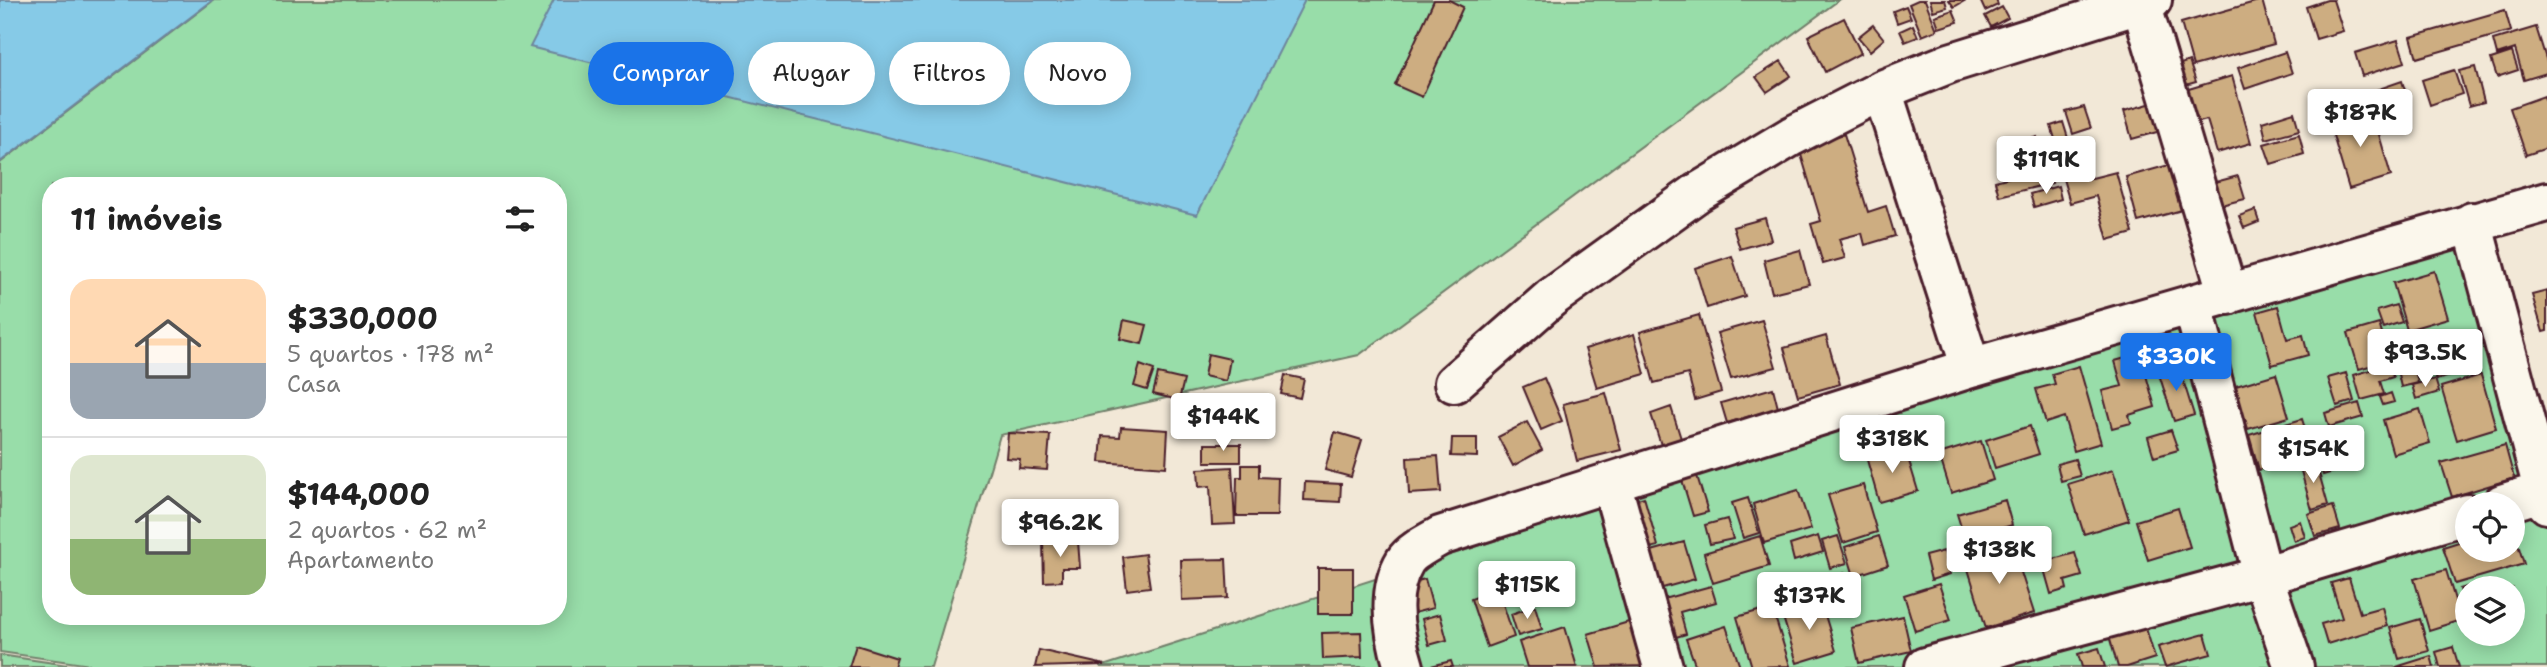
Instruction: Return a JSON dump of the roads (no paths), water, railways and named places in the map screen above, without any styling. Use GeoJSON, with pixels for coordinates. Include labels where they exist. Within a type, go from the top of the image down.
{"type":"FeatureCollection","features":[{"type":"Feature","properties":{"kind":"street"},"geometry":{"type":"LineString","coordinates":[[1454,383],[1551,298],[1697,193],[1792,136],[1882,90],[1950,63],[2145,1],[2211,300],[2263,576],[2294,667]]}},
{"type":"Feature","properties":{"kind":"street"},"geometry":{"type":"LineString","coordinates":[[1882,90],[1971,368]]}},
{"type":"Feature","properties":{"kind":"street"},"geometry":{"type":"LineString","coordinates":[[1404,667],[1395,638],[1395,587],[1405,558],[1440,536],[1971,368],[2547,202]]}},
{"type":"Feature","properties":{"kind":"street"},"geometry":{"type":"LineString","coordinates":[[2472,222],[2546,495],[2525,499]]}},
{"type":"Feature","properties":{"kind":"street"},"geometry":{"type":"LineString","coordinates":[[1611,482],[1663,667]]}},
{"type":"Feature","properties":{"kind":"street"},"geometry":{"type":"LineString","coordinates":[[1925,667],[1976,660],[2455,518]]}},
{"type":"Feature","properties":{"kind":"water"},"geometry":{"type":"Polygon","coordinates":[[[0,0],[213,0],[0,162],[0,0]]]}},
{"type":"Feature","properties":{"kind":"water"},"geometry":{"type":"Polygon","coordinates":[[[554,0],[1305,0],[1197,215],[760,105],[875,105],[875,42],[748,42],[748,102],[734,98],[734,42],[588,42],[588,62],[530,47],[554,0]]]}}]}
